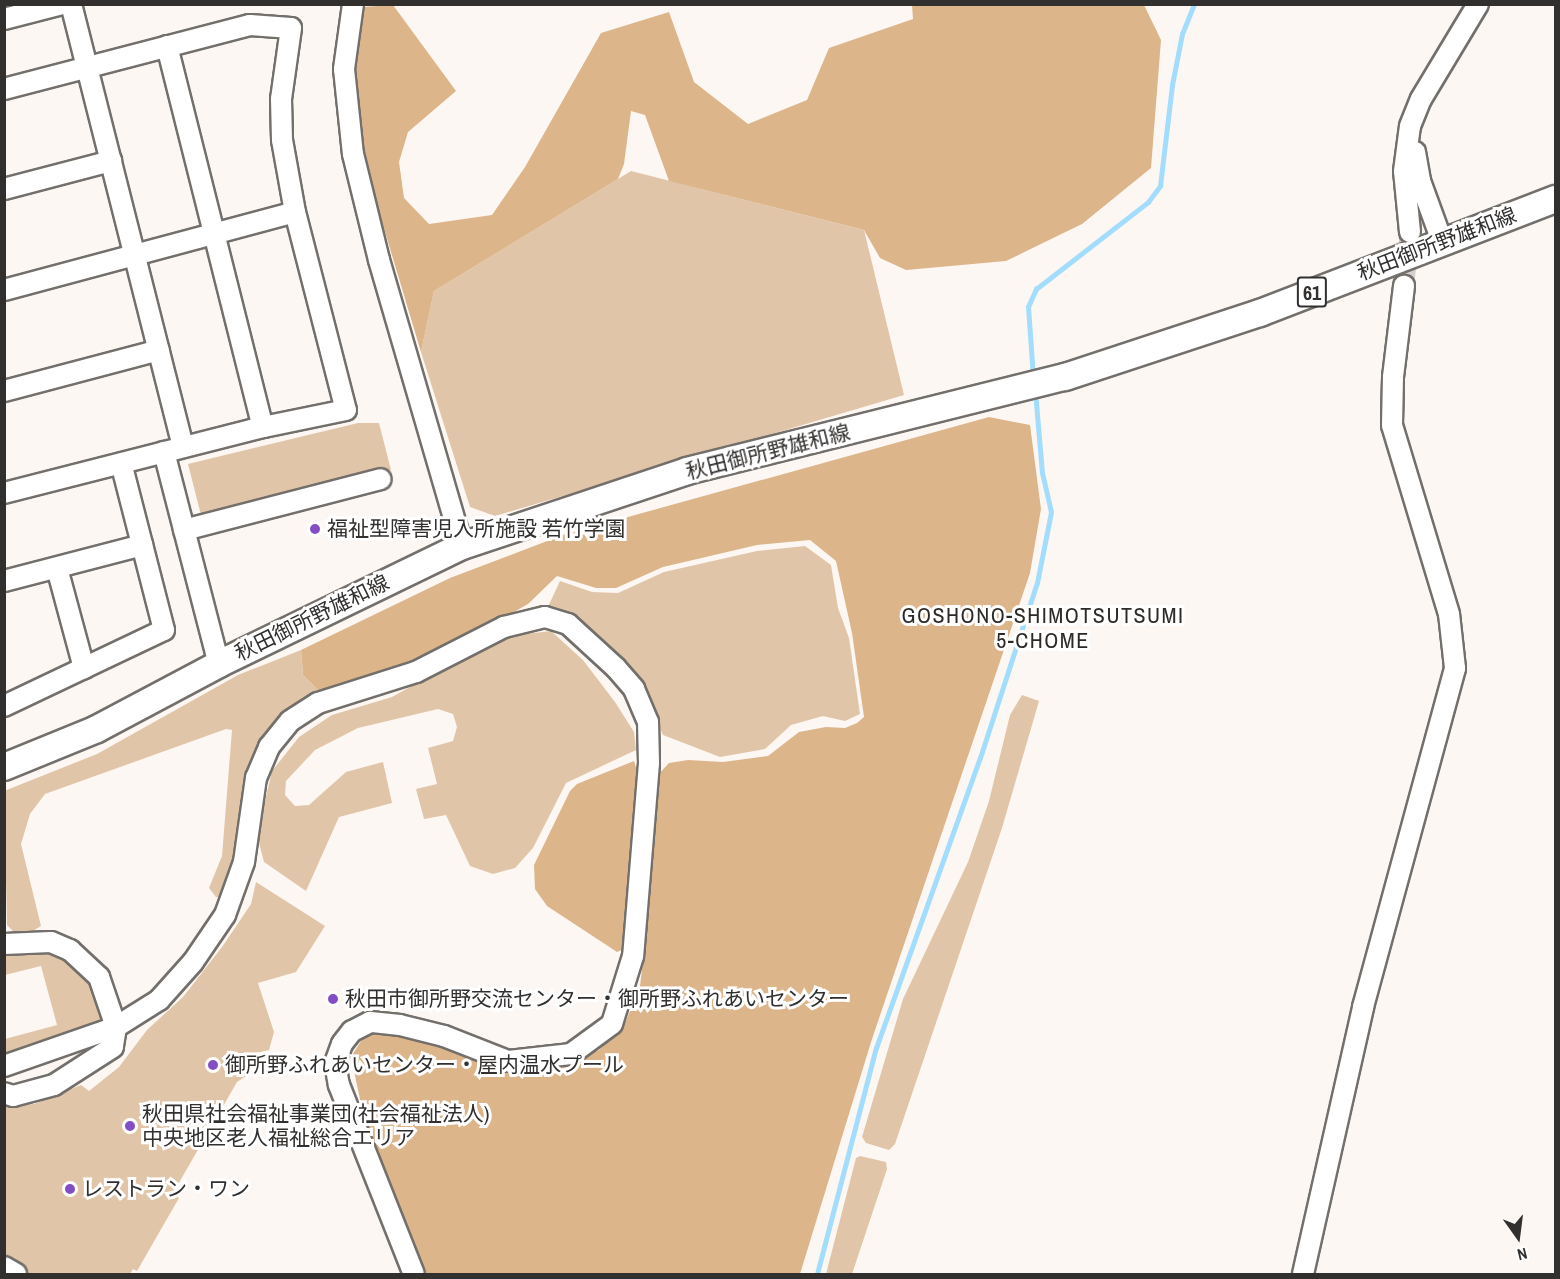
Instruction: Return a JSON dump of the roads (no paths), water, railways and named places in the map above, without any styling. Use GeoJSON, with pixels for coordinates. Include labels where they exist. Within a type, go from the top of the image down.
{"type":"FeatureCollection","features":[{"type":"Feature","properties":{"kind":"main road","name":"秋田御所野雄和線"},"geometry":{"type":"LineString","coordinates":[[4,767],[97,729],[219,664],[462,546],[687,471],[1016,392],[1065,377],[1260,313],[1556,199]]}},
{"type":"Feature","properties":{"kind":"street"},"geometry":{"type":"LineString","coordinates":[[4,20],[41,7],[62,4]]}},
{"type":"Feature","properties":{"kind":"street"},"geometry":{"type":"LineString","coordinates":[[71,4],[183,447]]}},
{"type":"Feature","properties":{"kind":"street"},"geometry":{"type":"LineString","coordinates":[[353,4],[344,69],[352,154],[379,260],[462,546]]}},
{"type":"Feature","properties":{"kind":"street"},"geometry":{"type":"LineString","coordinates":[[1410,231],[1404,171],[1410,126],[1421,99],[1478,4]]}},
{"type":"Feature","properties":{"kind":"street"},"geometry":{"type":"LineString","coordinates":[[4,88],[250,25],[291,28],[284,59],[280,123],[295,212],[346,410],[263,427],[4,493]]}},
{"type":"Feature","properties":{"kind":"street"},"geometry":{"type":"LineString","coordinates":[[167,46],[263,427]]}},
{"type":"Feature","properties":{"kind":"street"},"geometry":{"type":"LineString","coordinates":[[1410,126],[1420,182],[1442,241]]}},
{"type":"Feature","properties":{"kind":"street"},"geometry":{"type":"LineString","coordinates":[[4,189],[111,161]]}},
{"type":"Feature","properties":{"kind":"street"},"geometry":{"type":"LineString","coordinates":[[4,290],[295,212]]}},
{"type":"Feature","properties":{"kind":"street"},"geometry":{"type":"LineString","coordinates":[[1303,1275],[1363,1007],[1455,668],[1449,614],[1392,424],[1393,377],[1404,286]]}},
{"type":"Feature","properties":{"kind":"street"},"geometry":{"type":"LineString","coordinates":[[4,391],[159,350]]}},
{"type":"Feature","properties":{"kind":"street"},"geometry":{"type":"LineString","coordinates":[[164,452],[219,664]]}},
{"type":"Feature","properties":{"kind":"street"},"geometry":{"type":"LineString","coordinates":[[4,706],[164,630],[121,463]]}},
{"type":"Feature","properties":{"kind":"street"},"geometry":{"type":"LineString","coordinates":[[184,530],[381,479]]}},
{"type":"Feature","properties":{"kind":"street"},"geometry":{"type":"LineString","coordinates":[[4,581],[142,545]]}},
{"type":"Feature","properties":{"kind":"street"},"geometry":{"type":"LineString","coordinates":[[57,568],[84,668]]}},
{"type":"Feature","properties":{"kind":"street"},"geometry":{"type":"LineString","coordinates":[[4,1066],[116,1027],[159,1000],[193,962],[225,915],[244,862],[256,778],[269,747],[290,721],[318,703],[416,672],[504,627],[545,617],[576,630],[634,689],[648,722],[650,763],[633,956],[612,1024],[571,1054],[508,1061],[444,1036],[400,1025],[370,1022],[352,1031],[342,1044],[335,1063],[339,1085],[414,1275]]}},
{"type":"Feature","properties":{"kind":"street"},"geometry":{"type":"LineString","coordinates":[[4,944],[51,942],[70,950],[99,977],[116,1027],[113,1047],[54,1085],[13,1096],[4,1094]]}},
{"type":"Feature","properties":{"kind":"street"},"geometry":{"type":"LineString","coordinates":[[4,1268],[16,1275]]}},
{"type":"Feature","properties":{"kind":"waterway"},"geometry":{"type":"LineString","coordinates":[[1033,378],[1028,307],[1036,289],[1148,202],[1160,186],[1172,85],[1182,34],[1194,4]]}},
{"type":"Feature","properties":{"kind":"waterway"},"geometry":{"type":"LineString","coordinates":[[817,1274],[876,1048],[980,758],[1037,583],[1051,512],[1042,473],[1035,392]]}},
{"type":"Feature","properties":{"kind":"tunnel"},"geometry":{"type":"LineString","coordinates":[[1404,286],[1410,232]]}},
{"type":"Feature","properties":{"kind":"place","name":"福祉型障害児入所施設 若竹学園"},"geometry":{"type":"Point","coordinates":[315,529]}},
{"type":"Feature","properties":{"kind":"place","name":"秋田市御所野交流センター・御所野ふれあいセンター"},"geometry":{"type":"Point","coordinates":[333,999]}},
{"type":"Feature","properties":{"kind":"place","name":"御所野ふれあいセンター・屋内温水プール"},"geometry":{"type":"Point","coordinates":[213,1065]}},
{"type":"Feature","properties":{"kind":"place","name":"秋田県社会福祉事業団(社会福祉法人) 中央地区老人福祉総合エリア"},"geometry":{"type":"Point","coordinates":[130,1126]}},
{"type":"Feature","properties":{"kind":"place","name":"レストラン・ワン"},"geometry":{"type":"Point","coordinates":[70,1189]}},
{"type":"Feature","properties":{"kind":"district","name":"GOSHONO-SHIMOTSUTSUMI 5-CHOME"},"geometry":{"type":"Point","coordinates":[1043,628]}}]}
